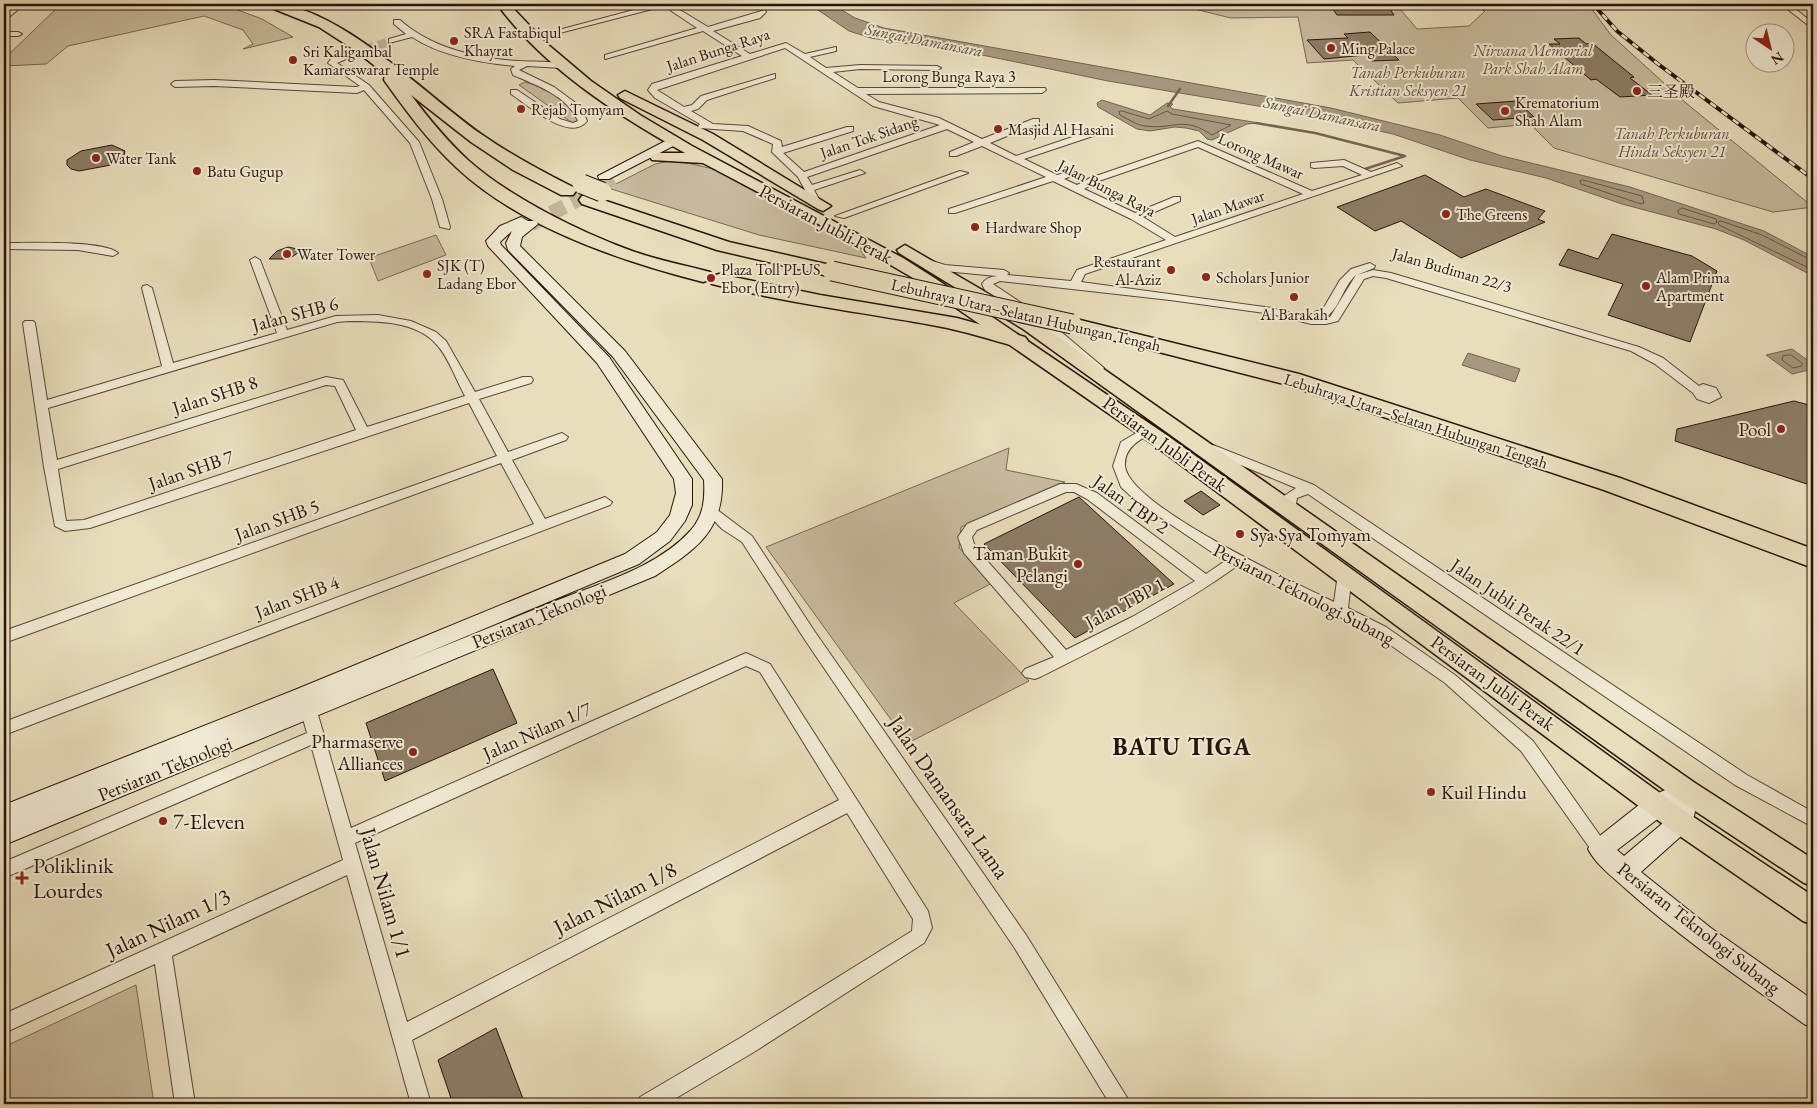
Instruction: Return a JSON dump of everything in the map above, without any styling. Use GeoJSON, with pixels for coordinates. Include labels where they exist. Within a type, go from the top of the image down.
{"type":"FeatureCollection","features":[{"type":"Feature","properties":{"kind":"highway","name":"Lebuhraya Utara–Selatan Hubungan Tengah"},"geometry":{"type":"LineString","coordinates":[[274,4],[324,24],[361,48],[477,138],[518,166],[592,187]]}},
{"type":"Feature","properties":{"kind":"highway","name":"Lebuhraya Utara–Selatan Hubungan Tengah"},"geometry":{"type":"LineString","coordinates":[[298,4],[335,19],[376,44],[484,129],[527,157],[724,246],[836,266],[1284,364],[1614,468],[1813,542]]}},
{"type":"Feature","properties":{"kind":"highway"},"geometry":{"type":"LineString","coordinates":[[394,72],[392,80],[413,111],[464,165],[496,190],[548,220],[626,255],[711,278],[800,298],[954,322],[984,329],[1018,341]]}},
{"type":"Feature","properties":{"kind":"highway","name":"Lebuhraya Utara–Selatan Hubungan Tengah"},"geometry":{"type":"LineString","coordinates":[[1076,318],[1291,379],[1612,484],[1813,559]]}},
{"type":"Feature","properties":{"kind":"main road","name":"Persiaran Jubli Perak"},"geometry":{"type":"LineString","coordinates":[[503,4],[562,66],[651,126],[715,163],[898,262],[1018,341],[1148,430],[1681,822],[1813,912]]}},
{"type":"Feature","properties":{"kind":"main road","name":"Persiaran Jubli Perak"},"geometry":{"type":"LineString","coordinates":[[517,4],[544,35],[608,86],[644,105],[683,117],[758,166],[812,196],[840,216],[899,246],[1029,325],[1195,440],[1686,791],[1813,874]]}},
{"type":"Feature","properties":{"kind":"main road"},"geometry":{"type":"LineString","coordinates":[[608,86],[640,111],[682,135],[681,142]]}},
{"type":"Feature","properties":{"kind":"main road"},"geometry":{"type":"LineString","coordinates":[[651,126],[654,136],[653,155]]}},
{"type":"Feature","properties":{"kind":"main road"},"geometry":{"type":"LineString","coordinates":[[653,155],[681,142],[704,142],[736,159],[758,166]]}},
{"type":"Feature","properties":{"kind":"main road"},"geometry":{"type":"LineString","coordinates":[[653,155],[676,156],[715,163]]}},
{"type":"Feature","properties":{"kind":"main road","name":"Persiaran Teknologi"},"geometry":{"type":"LineString","coordinates":[[4,815],[306,703],[648,571],[677,552],[708,519],[715,492],[713,479],[619,354],[512,247],[512,241],[517,232],[526,222],[497,236],[494,246],[603,360],[683,479],[685,490],[682,509],[673,528],[653,546],[632,559],[306,703],[4,835]]}},
{"type":"Feature","properties":{"kind":"main road"},"geometry":{"type":"LineString","coordinates":[[1600,849],[1657,804],[1686,791]]}},
{"type":"Feature","properties":{"kind":"main road"},"geometry":{"type":"LineString","coordinates":[[1623,872],[1681,822],[1686,791]]}},
{"type":"Feature","properties":{"kind":"main road","name":"Persiaran Teknologi Subang"},"geometry":{"type":"LineString","coordinates":[[1600,849],[1623,872]]}},
{"type":"Feature","properties":{"kind":"street"},"geometry":{"type":"LineString","coordinates":[[4,18],[20,4]]}},
{"type":"Feature","properties":{"kind":"street"},"geometry":{"type":"LineString","coordinates":[[544,35],[664,4],[748,56]]}},
{"type":"Feature","properties":{"kind":"street"},"geometry":{"type":"LineString","coordinates":[[1785,4],[1813,26]]}},
{"type":"Feature","properties":{"kind":"street"},"geometry":{"type":"LineString","coordinates":[[608,57],[705,29],[728,27],[760,15]]}},
{"type":"Feature","properties":{"kind":"street"},"geometry":{"type":"LineString","coordinates":[[397,22],[411,35],[470,56],[503,62],[562,66]]}},
{"type":"Feature","properties":{"kind":"street"},"geometry":{"type":"LineString","coordinates":[[4,34],[18,34]]}},
{"type":"Feature","properties":{"kind":"street"},"geometry":{"type":"LineString","coordinates":[[392,41],[411,35]]}},
{"type":"Feature","properties":{"kind":"street","name":"Jalan Bunga Raya"},"geometry":{"type":"LineString","coordinates":[[710,126],[683,117],[652,90],[655,86],[748,56],[782,46],[789,47],[827,70],[876,104],[920,114],[1135,217],[1175,241]]}},
{"type":"Feature","properties":{"kind":"street"},"geometry":{"type":"LineString","coordinates":[[805,56],[833,49]]}},
{"type":"Feature","properties":{"kind":"street"},"geometry":{"type":"LineString","coordinates":[[352,53],[336,58],[332,63],[366,87],[414,142],[437,199],[444,227]]}},
{"type":"Feature","properties":{"kind":"street"},"geometry":{"type":"LineString","coordinates":[[514,92],[557,121],[572,126],[584,121],[578,109],[551,89],[516,73],[515,69],[525,64]]}},
{"type":"Feature","properties":{"kind":"street"},"geometry":{"type":"LineString","coordinates":[[827,70],[860,67],[937,68]]}},
{"type":"Feature","properties":{"kind":"street"},"geometry":{"type":"LineString","coordinates":[[772,76],[704,98],[683,117],[710,126],[745,128],[778,143],[777,152]]}},
{"type":"Feature","properties":{"kind":"street"},"geometry":{"type":"LineString","coordinates":[[175,84],[214,83],[357,90],[366,87]]}},
{"type":"Feature","properties":{"kind":"street","name":"Lorong Bunga Raya 3"},"geometry":{"type":"LineString","coordinates":[[857,91],[1042,90]]}},
{"type":"Feature","properties":{"kind":"street"},"geometry":{"type":"LineString","coordinates":[[644,105],[663,98]]}},
{"type":"Feature","properties":{"kind":"street"},"geometry":{"type":"LineString","coordinates":[[953,154],[1036,121]]}},
{"type":"Feature","properties":{"kind":"street","name":"Jalan Tok Sidang"},"geometry":{"type":"LineString","coordinates":[[802,176],[946,126]]}},
{"type":"Feature","properties":{"kind":"street"},"geometry":{"type":"LineString","coordinates":[[777,152],[850,129]]}},
{"type":"Feature","properties":{"kind":"street"},"geometry":{"type":"LineString","coordinates":[[1015,159],[1105,129]]}},
{"type":"Feature","properties":{"kind":"street","name":"Lorong Mawar"},"geometry":{"type":"LineString","coordinates":[[1076,189],[1093,180],[1198,144],[1312,195]]}},
{"type":"Feature","properties":{"kind":"street"},"geometry":{"type":"LineString","coordinates":[[777,152],[802,176],[812,196],[860,172]]}},
{"type":"Feature","properties":{"kind":"street"},"geometry":{"type":"LineString","coordinates":[[592,187],[653,155]]}},
{"type":"Feature","properties":{"kind":"street"},"geometry":{"type":"LineString","coordinates":[[1314,165],[1338,161],[1348,163],[1370,175]]}},
{"type":"Feature","properties":{"kind":"street","name":"Jalan Mawar"},"geometry":{"type":"LineString","coordinates":[[1076,280],[1082,272],[1397,166]]}},
{"type":"Feature","properties":{"kind":"street"},"geometry":{"type":"LineString","coordinates":[[952,211],[1073,172]]}},
{"type":"Feature","properties":{"kind":"street"},"geometry":{"type":"LineString","coordinates":[[840,216],[963,173]]}},
{"type":"Feature","properties":{"kind":"street"},"geometry":{"type":"LineString","coordinates":[[1102,202],[1115,196]]}},
{"type":"Feature","properties":{"kind":"street"},"geometry":{"type":"LineString","coordinates":[[1135,217],[1178,200]]}},
{"type":"Feature","properties":{"kind":"street"},"geometry":{"type":"LineString","coordinates":[[4,246],[49,245],[78,247],[113,253]]}},
{"type":"Feature","properties":{"kind":"street"},"geometry":{"type":"LineString","coordinates":[[256,260],[283,335]]}},
{"type":"Feature","properties":{"kind":"street"},"geometry":{"type":"LineString","coordinates":[[921,260],[944,268],[965,271],[1076,280]]}},
{"type":"Feature","properties":{"kind":"street","name":"Jalan Budiman 22/3"},"geometry":{"type":"LineString","coordinates":[[1076,280],[1275,312],[1313,322],[1334,319],[1360,277],[1373,273],[1387,274],[1635,349],[1659,361],[1702,390]]}},
{"type":"Feature","properties":{"kind":"street"},"geometry":{"type":"LineString","coordinates":[[1076,280],[1000,278],[991,280],[987,284],[989,288],[1043,322],[1132,398]]}},
{"type":"Feature","properties":{"kind":"street"},"geometry":{"type":"LineString","coordinates":[[147,288],[169,369]]}},
{"type":"Feature","properties":{"kind":"street","name":"Jalan SHB 6"},"geometry":{"type":"LineString","coordinates":[[41,406],[336,319],[358,317],[420,327],[434,334],[442,343],[542,526]]}},
{"type":"Feature","properties":{"kind":"street","name":"Jalan SHB 7"},"geometry":{"type":"LineString","coordinates":[[29,323],[60,523],[73,527],[527,380]]}},
{"type":"Feature","properties":{"kind":"street","name":"Jalan SHB 8"},"geometry":{"type":"LineString","coordinates":[[50,467],[326,381],[339,384],[364,432]]}},
{"type":"Feature","properties":{"kind":"street","name":"Persiaran Teknologi Subang"},"geometry":{"type":"LineString","coordinates":[[1148,430],[1127,442],[1121,455],[1119,466],[1126,484],[1169,519],[1235,561],[1381,631],[1416,653],[1450,679],[1527,746],[1546,770],[1562,797],[1600,849]]}},
{"type":"Feature","properties":{"kind":"street","name":"Jalan SHB 5"},"geometry":{"type":"LineString","coordinates":[[4,637],[562,437]]}},
{"type":"Feature","properties":{"kind":"street","name":"Jalan Jubli Perak 22/1"},"geometry":{"type":"LineString","coordinates":[[1195,440],[1240,462],[1314,492],[1460,593],[1741,780],[1813,820]]}},
{"type":"Feature","properties":{"kind":"street","name":"Jalan TBP 2"},"geometry":{"type":"LineString","coordinates":[[1064,658],[969,549],[965,537],[972,527],[1065,487],[1076,488],[1092,496],[1206,582]]}},
{"type":"Feature","properties":{"kind":"street"},"geometry":{"type":"LineString","coordinates":[[1290,509],[1289,499],[1291,496],[1314,492]]}},
{"type":"Feature","properties":{"kind":"street","name":"Jalan SHB 4"},"geometry":{"type":"LineString","coordinates":[[4,729],[605,502]]}},
{"type":"Feature","properties":{"kind":"street","name":"Jalan Damansara Lama"},"geometry":{"type":"LineString","coordinates":[[708,519],[727,526],[747,539],[810,636],[1020,941],[1121,1104]]}},
{"type":"Feature","properties":{"kind":"street","name":"Jalan TBP 1"},"geometry":{"type":"LineString","coordinates":[[1030,673],[1034,673],[1064,658],[1206,582],[1235,561]]}},
{"type":"Feature","properties":{"kind":"street"},"geometry":{"type":"LineString","coordinates":[[1340,612],[1345,574]]}},
{"type":"Feature","properties":{"kind":"street","name":"Jalan Nilam 1/7"},"geometry":{"type":"LineString","coordinates":[[346,839],[746,659],[765,668],[850,803]]}},
{"type":"Feature","properties":{"kind":"street","name":"Jalan Nilam 1/1"},"geometry":{"type":"LineString","coordinates":[[306,703],[422,1104]]}},
{"type":"Feature","properties":{"kind":"street"},"geometry":{"type":"LineString","coordinates":[[4,870],[316,736]]}},
{"type":"Feature","properties":{"kind":"street"},"geometry":{"type":"LineString","coordinates":[[647,1104],[747,1045],[918,937],[923,928],[922,917],[850,803]]}},
{"type":"Feature","properties":{"kind":"street","name":"Jalan Nilam 1/8"},"geometry":{"type":"LineString","coordinates":[[402,1035],[850,803]]}},
{"type":"Feature","properties":{"kind":"street","name":"Jalan Nilam 1/3"},"geometry":{"type":"LineString","coordinates":[[4,1024],[353,864]]}},
{"type":"Feature","properties":{"kind":"street","name":"Persiaran Teknologi Subang"},"geometry":{"type":"LineString","coordinates":[[1623,872],[1730,957],[1813,1014]]}},
{"type":"Feature","properties":{"kind":"street"},"geometry":{"type":"LineString","coordinates":[[162,952],[185,1104]]}},
{"type":"Feature","properties":{"kind":"green space"},"geometry":{"type":"Polygon","coordinates":[[[61,4],[222,4],[262,19],[293,37],[243,49],[253,44],[243,30],[204,16],[68,46],[46,64],[4,66],[4,59],[61,4]]]}},
{"type":"Feature","properties":{"kind":"green space"},"geometry":{"type":"Polygon","coordinates":[[[1174,4],[1396,4],[1417,29],[1469,26],[1485,11],[1466,4],[1588,4],[1611,35],[1686,103],[1813,207],[1773,212],[1554,148],[1530,124],[1488,128],[1458,98],[1398,103],[1353,60],[1307,63],[1298,17],[1231,18],[1174,4]]]}},
{"type":"Feature","properties":{"kind":"green space"},"geometry":{"type":"Polygon","coordinates":[[[525,82],[548,89],[578,110],[580,121],[574,124],[519,85],[525,82]]]}},
{"type":"Feature","properties":{"kind":"green space"},"geometry":{"type":"Polygon","coordinates":[[[674,160],[718,170],[859,248],[866,258],[759,235],[608,188],[655,164],[674,160]]]}},
{"type":"Feature","properties":{"kind":"green space"},"geometry":{"type":"Polygon","coordinates":[[[436,235],[446,255],[378,281],[369,258],[436,235]]]}},
{"type":"Feature","properties":{"kind":"green space"},"geometry":{"type":"Polygon","coordinates":[[[1009,448],[1006,470],[1065,482],[961,527],[959,548],[996,581],[954,603],[1029,681],[908,743],[766,547],[1009,448]]]}},
{"type":"Feature","properties":{"kind":"green space"},"geometry":{"type":"Polygon","coordinates":[[[136,985],[154,1104],[4,1104],[4,1047],[136,985]]]}},
{"type":"Feature","properties":{"kind":"water","name":"Sungai Damansara"},"geometry":{"type":"Polygon","coordinates":[[[809,4],[832,4],[855,18],[884,28],[1331,108],[1440,135],[1502,156],[1630,187],[1764,231],[1813,257],[1813,276],[1744,240],[1716,229],[1622,204],[1546,178],[1470,160],[1393,134],[1294,112],[1108,81],[987,56],[871,38],[849,31],[809,4]]]}},
{"type":"Feature","properties":{"kind":"water"},"geometry":{"type":"Polygon","coordinates":[[[1102,100],[1150,115],[1167,103],[1173,104],[1170,107],[1173,109],[1259,123],[1247,124],[1212,140],[1207,139],[1199,131],[1186,128],[1175,127],[1150,131],[1137,129],[1098,107],[1097,103],[1102,100]]]}},
{"type":"Feature","properties":{"kind":"water"},"geometry":{"type":"Polygon","coordinates":[[[1792,349],[1813,364],[1813,369],[1792,374],[1766,355],[1792,349]]]}},
{"type":"Feature","properties":{"kind":"water"},"geometry":{"type":"Polygon","coordinates":[[[1468,353],[1520,369],[1515,382],[1462,365],[1468,353]]]}},
{"type":"Feature","properties":{"kind":"building"},"geometry":{"type":"Polygon","coordinates":[[[1330,5],[1387,5],[1394,15],[1337,15],[1330,5]]]}},
{"type":"Feature","properties":{"kind":"building"},"geometry":{"type":"Polygon","coordinates":[[[1370,32],[1399,60],[1372,61],[1365,55],[1324,59],[1307,40],[1348,38],[1344,34],[1370,32]]]}},
{"type":"Feature","properties":{"kind":"building"},"geometry":{"type":"Polygon","coordinates":[[[1579,38],[1586,44],[1592,43],[1634,77],[1630,78],[1652,95],[1620,97],[1596,79],[1591,80],[1549,44],[1560,44],[1554,39],[1579,38]]]}},
{"type":"Feature","properties":{"kind":"building","name":"Krematorium Shah Alam"},"geometry":{"type":"Polygon","coordinates":[[[1517,101],[1534,117],[1493,120],[1476,104],[1517,101]]]}},
{"type":"Feature","properties":{"kind":"building","name":"Water Tank"},"geometry":{"type":"Polygon","coordinates":[[[112,145],[125,151],[124,155],[111,165],[79,171],[71,169],[67,165],[67,160],[81,151],[112,145]]]}},
{"type":"Feature","properties":{"kind":"building","name":"The Greens"},"geometry":{"type":"Polygon","coordinates":[[[1425,175],[1464,197],[1486,189],[1545,211],[1538,219],[1545,222],[1461,258],[1401,221],[1375,231],[1337,207],[1425,175]]]}},
{"type":"Feature","properties":{"kind":"building","name":"Alam Prima Apartment"},"geometry":{"type":"Polygon","coordinates":[[[1612,234],[1692,256],[1717,271],[1690,342],[1608,315],[1623,284],[1559,265],[1568,249],[1598,259],[1612,234]]]}},
{"type":"Feature","properties":{"kind":"building","name":"Water Tower"},"geometry":{"type":"Polygon","coordinates":[[[288,247],[302,250],[289,259],[269,259],[277,251],[288,247]]]}},
{"type":"Feature","properties":{"kind":"building"},"geometry":{"type":"Polygon","coordinates":[[[1794,401],[1813,406],[1813,486],[1675,441],[1677,429],[1794,401]]]}},
{"type":"Feature","properties":{"kind":"building"},"geometry":{"type":"Polygon","coordinates":[[[1201,491],[1220,505],[1203,515],[1184,501],[1201,491]]]}},
{"type":"Feature","properties":{"kind":"building","name":"Taman Bukit Pelangi"},"geometry":{"type":"Polygon","coordinates":[[[1079,497],[1174,584],[1075,638],[984,544],[1079,497]]]}},
{"type":"Feature","properties":{"kind":"building","name":"Pharmaserve Alliances"},"geometry":{"type":"Polygon","coordinates":[[[493,669],[517,723],[385,781],[366,723],[493,669]]]}},
{"type":"Feature","properties":{"kind":"building"},"geometry":{"type":"Polygon","coordinates":[[[496,1028],[525,1104],[453,1104],[438,1060],[496,1028]]]}},
{"type":"Feature","properties":{"kind":"waterway"},"geometry":{"type":"LineString","coordinates":[[1168,106],[1180,89]]}},
{"type":"Feature","properties":{"kind":"waterway"},"geometry":{"type":"LineString","coordinates":[[1256,123],[1315,133],[1405,156],[1365,169]]}},
{"type":"Feature","properties":{"kind":"tunnel"},"geometry":{"type":"LineString","coordinates":[[352,53],[392,41]]}},
{"type":"Feature","properties":{"kind":"tunnel"},"geometry":{"type":"LineString","coordinates":[[605,185],[614,180]]}},
{"type":"Feature","properties":{"kind":"tunnel"},"geometry":{"type":"LineString","coordinates":[[531,224],[607,184]]}},
{"type":"Feature","properties":{"kind":"railway"},"geometry":{"type":"LineString","coordinates":[[1593,4],[1617,31],[1658,64],[1813,179]]}},
{"type":"Feature","properties":{"kind":"place","name":"SRA Fastabiqul Khayrat"},"geometry":{"type":"Point","coordinates":[454,41]}},
{"type":"Feature","properties":{"kind":"place","name":"Ming Palace"},"geometry":{"type":"Point","coordinates":[1331,48]}},
{"type":"Feature","properties":{"kind":"place","name":"Sri Kaligambal Kamareswarar Temple"},"geometry":{"type":"Point","coordinates":[293,60]}},
{"type":"Feature","properties":{"kind":"place","name":"三圣殿"},"geometry":{"type":"Point","coordinates":[1637,91]}},
{"type":"Feature","properties":{"kind":"place","name":"Rejab Tomyam"},"geometry":{"type":"Point","coordinates":[521,109]}},
{"type":"Feature","properties":{"kind":"place","name":"Krematorium Shah Alam"},"geometry":{"type":"Point","coordinates":[1505,111]}},
{"type":"Feature","properties":{"kind":"place","name":"Masjid Al Hasani"},"geometry":{"type":"Point","coordinates":[998,129]}},
{"type":"Feature","properties":{"kind":"place","name":"Water Tank"},"geometry":{"type":"Point","coordinates":[96,158]}},
{"type":"Feature","properties":{"kind":"place","name":"Batu Gugup"},"geometry":{"type":"Point","coordinates":[197,171]}},
{"type":"Feature","properties":{"kind":"place","name":"The Greens"},"geometry":{"type":"Point","coordinates":[1446,214]}},
{"type":"Feature","properties":{"kind":"place","name":"Hardware Shop"},"geometry":{"type":"Point","coordinates":[975,227]}},
{"type":"Feature","properties":{"kind":"place","name":"Water Tower"},"geometry":{"type":"Point","coordinates":[287,254]}},
{"type":"Feature","properties":{"kind":"place","name":"Restaurant Al-Aziz"},"geometry":{"type":"Point","coordinates":[1171,270]}},
{"type":"Feature","properties":{"kind":"place","name":"SJK (T) Ladang Ebor"},"geometry":{"type":"Point","coordinates":[427,274]}},
{"type":"Feature","properties":{"kind":"place","name":"Scholars Junior"},"geometry":{"type":"Point","coordinates":[1206,277]}},
{"type":"Feature","properties":{"kind":"place","name":"Plaza Toll PLUS Ebor (Entry)"},"geometry":{"type":"Point","coordinates":[711,278]}},
{"type":"Feature","properties":{"kind":"place","name":"Alam Prima Apartment"},"geometry":{"type":"Point","coordinates":[1646,286]}},
{"type":"Feature","properties":{"kind":"place","name":"Al Barakah"},"geometry":{"type":"Point","coordinates":[1294,297]}},
{"type":"Feature","properties":{"kind":"place","name":"Pool"},"geometry":{"type":"Point","coordinates":[1781,429]}},
{"type":"Feature","properties":{"kind":"place","name":"Sya Sya Tomyam"},"geometry":{"type":"Point","coordinates":[1240,534]}},
{"type":"Feature","properties":{"kind":"place","name":"Taman Bukit Pelangi"},"geometry":{"type":"Point","coordinates":[1078,564]}},
{"type":"Feature","properties":{"kind":"place","name":"Pharmaserve Alliances"},"geometry":{"type":"Point","coordinates":[413,752]}},
{"type":"Feature","properties":{"kind":"place","name":"Kuil Hindu"},"geometry":{"type":"Point","coordinates":[1431,792]}},
{"type":"Feature","properties":{"kind":"place","name":"7-Eleven"},"geometry":{"type":"Point","coordinates":[163,821]}},
{"type":"Feature","properties":{"kind":"place","name":"Poliklinik Lourdes"},"geometry":{"type":"Point","coordinates":[22,878]}},
{"type":"Feature","properties":{"kind":"district","name":"BATU TIGA"},"geometry":{"type":"Point","coordinates":[1182,746]}},
{"type":"Feature","properties":{"kind":"park label","name":"Nirvana Memorial Park Shah Alam"},"geometry":{"type":"Point","coordinates":[1533,59]}},
{"type":"Feature","properties":{"kind":"park label","name":"Tanah Perkuburan Kristian Seksyen 21"},"geometry":{"type":"Point","coordinates":[1408,81]}},
{"type":"Feature","properties":{"kind":"park label","name":"Tanah Perkuburan Hindu Seksyen 21"},"geometry":{"type":"Point","coordinates":[1672,142]}}]}
